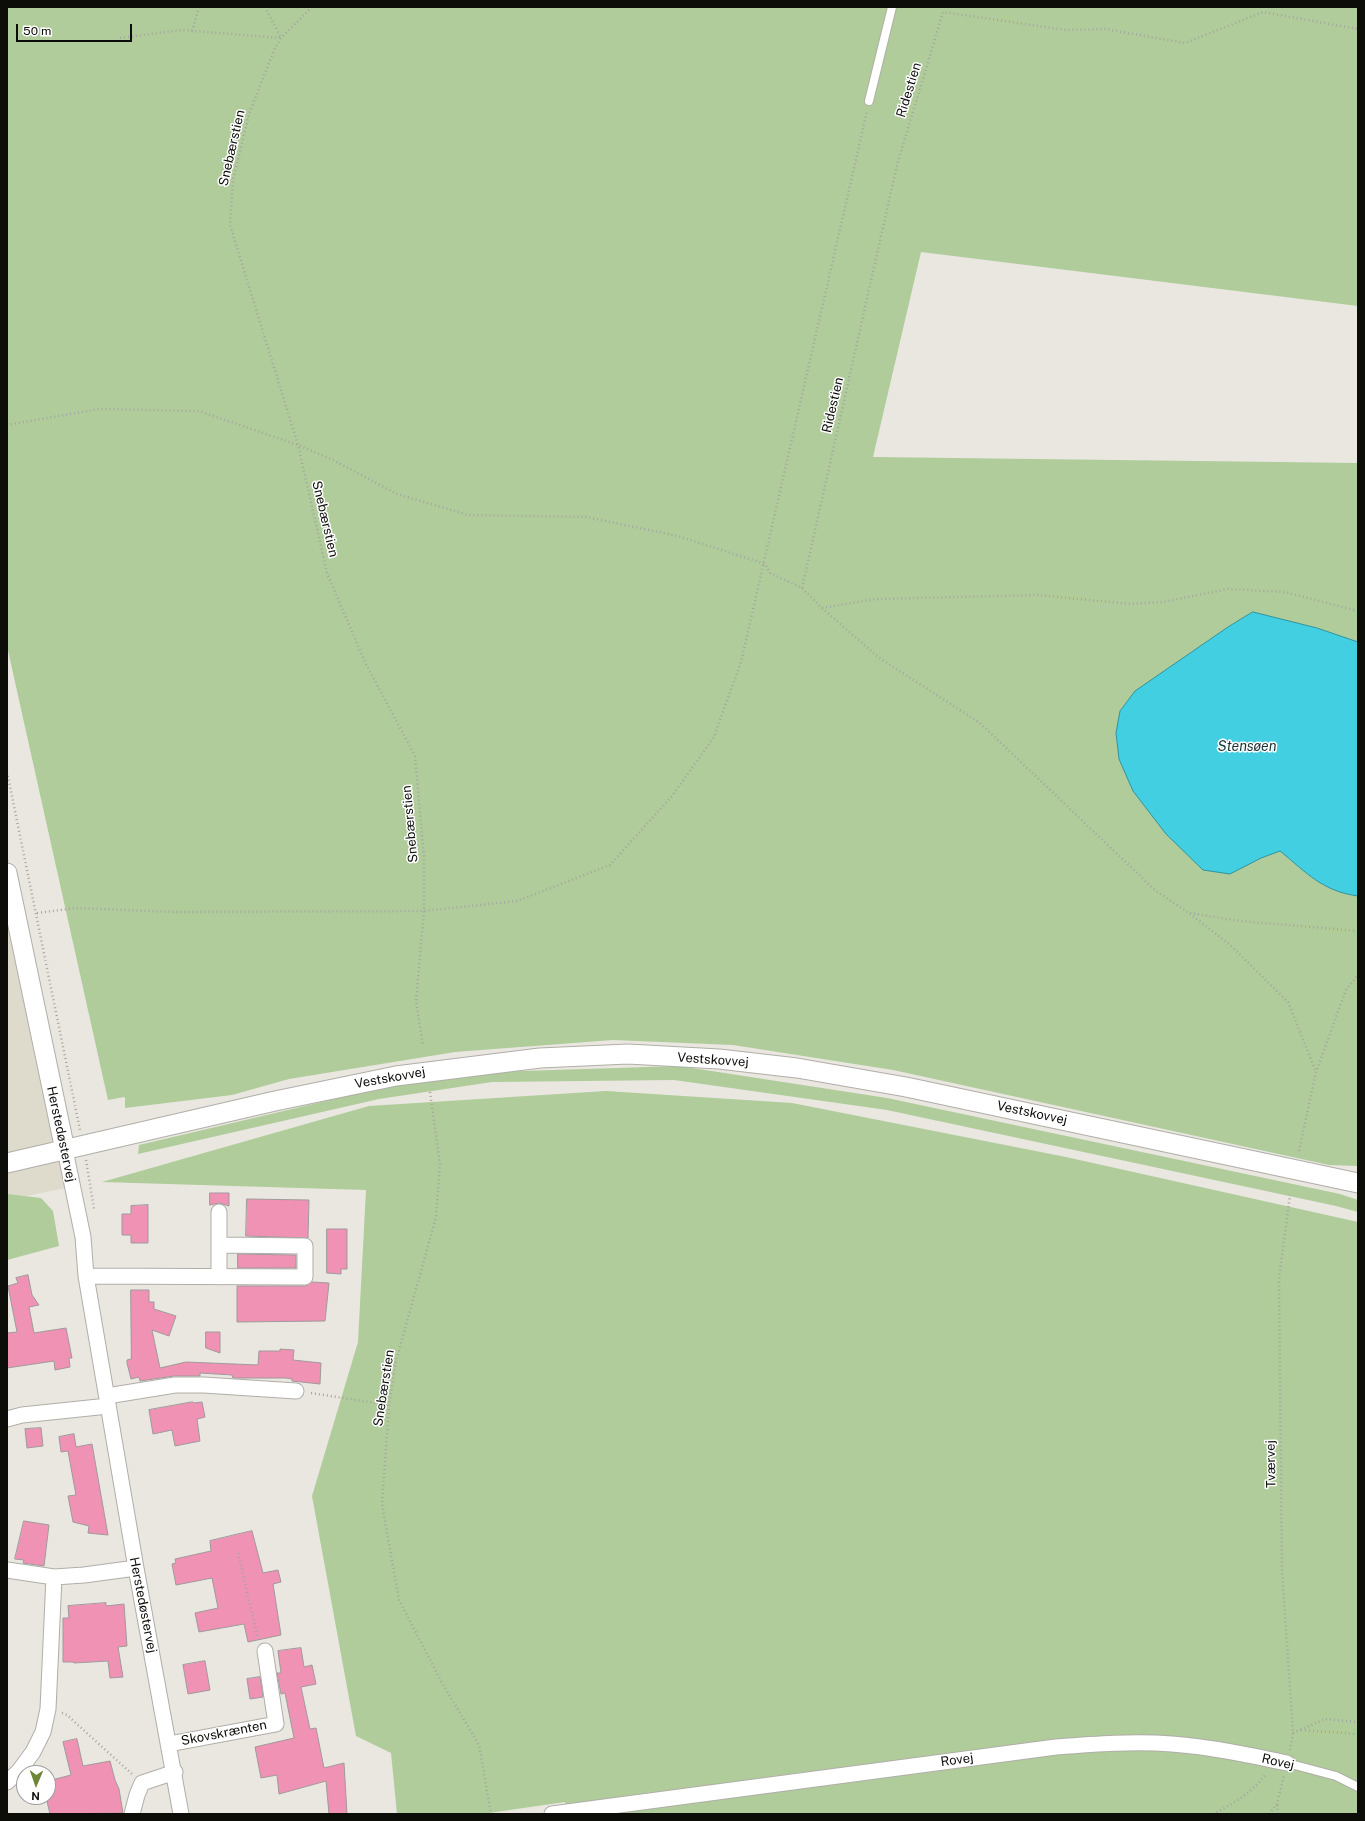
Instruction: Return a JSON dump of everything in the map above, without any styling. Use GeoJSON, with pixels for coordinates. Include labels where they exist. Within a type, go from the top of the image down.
{"type":"FeatureCollection","features":[{"type":"Feature","properties":{"kind":"street","name":"Herstedøstervej"},"geometry":{"type":"LineString","coordinates":[[7,873],[83,1238],[86,1276],[136,1568],[175,1772],[181,1814]]}},
{"type":"Feature","properties":{"kind":"street","name":"Vestskovvej"},"geometry":{"type":"LineString","coordinates":[[7,1164],[275,1101],[396,1076],[540,1058],[628,1054],[718,1059],[797,1068],[899,1085],[1358,1183]]}},
{"type":"Feature","properties":{"kind":"street"},"geometry":{"type":"LineString","coordinates":[[219,1212],[219,1277]]}},
{"type":"Feature","properties":{"kind":"street"},"geometry":{"type":"LineString","coordinates":[[86,1276],[305,1277],[305,1246],[219,1245]]}},
{"type":"Feature","properties":{"kind":"street"},"geometry":{"type":"LineString","coordinates":[[7,1419],[22,1415],[108,1401],[175,1384],[204,1384],[296,1391]]}},
{"type":"Feature","properties":{"kind":"street"},"geometry":{"type":"LineString","coordinates":[[7,1570],[54,1577],[84,1575],[136,1568]]}},
{"type":"Feature","properties":{"kind":"street"},"geometry":{"type":"LineString","coordinates":[[7,1782],[19,1771],[33,1752],[43,1732],[48,1709],[54,1577]]}},
{"type":"Feature","properties":{"kind":"street","name":"Skovskrænten"},"geometry":{"type":"LineString","coordinates":[[169,1744],[276,1724],[265,1650]]}},
{"type":"Feature","properties":{"kind":"street","name":"Rovej"},"geometry":{"type":"LineString","coordinates":[[552,1814],[1056,1747],[1114,1742],[1180,1745],[1230,1751],[1287,1763]]}},
{"type":"Feature","properties":{"kind":"street"},"geometry":{"type":"LineString","coordinates":[[132,1814],[142,1783],[175,1772]]}},
{"type":"Feature","properties":{"kind":"lane"},"geometry":{"type":"LineString","coordinates":[[869,101],[892,7]]}},
{"type":"Feature","properties":{"kind":"lane","name":"Rovej"},"geometry":{"type":"LineString","coordinates":[[1287,1763],[1336,1776],[1358,1787]]}},
{"type":"Feature","properties":{"kind":"path"},"geometry":{"type":"LineString","coordinates":[[192,31],[199,7]]}},
{"type":"Feature","properties":{"kind":"path"},"geometry":{"type":"LineString","coordinates":[[265,7],[281,38]]}},
{"type":"Feature","properties":{"kind":"path","name":"Snebærstien"},"geometry":{"type":"LineString","coordinates":[[312,7],[281,38],[274,50],[249,114],[233,180],[230,225],[298,444],[327,573],[365,662],[415,756],[424,857],[424,911],[416,1001],[423,1046]]}},
{"type":"Feature","properties":{"kind":"path","name":"Ridestien"},"geometry":{"type":"LineString","coordinates":[[802,588],[897,165],[943,12],[1066,30],[1105,28],[1186,44],[1263,12],[1358,28]]}},
{"type":"Feature","properties":{"kind":"path"},"geometry":{"type":"LineString","coordinates":[[120,38],[181,30],[281,38]]}},
{"type":"Feature","properties":{"kind":"path"},"geometry":{"type":"LineString","coordinates":[[37,913],[76,908],[174,912],[424,911],[518,901],[610,865],[672,796],[714,737],[741,662],[765,564],[869,101]]}},
{"type":"Feature","properties":{"kind":"path"},"geometry":{"type":"LineString","coordinates":[[7,425],[99,409],[199,411],[298,444],[333,460],[397,494],[468,515],[586,517],[678,536],[765,564],[770,573],[802,588],[822,608],[878,657],[980,723],[1156,891],[1189,913],[1229,944],[1288,1002],[1316,1072]]}},
{"type":"Feature","properties":{"kind":"path"},"geometry":{"type":"LineString","coordinates":[[822,608],[875,599],[1038,595],[1130,604],[1164,602],[1228,588],[1285,592],[1358,611]]}},
{"type":"Feature","properties":{"kind":"path"},"geometry":{"type":"LineString","coordinates":[[7,772],[84,1145]]}},
{"type":"Feature","properties":{"kind":"path"},"geometry":{"type":"LineString","coordinates":[[1189,913],[1240,921],[1358,931]]}},
{"type":"Feature","properties":{"kind":"path"},"geometry":{"type":"LineString","coordinates":[[1299,1151],[1316,1072],[1346,990],[1358,975]]}},
{"type":"Feature","properties":{"kind":"path","name":"Snebærstien"},"geometry":{"type":"LineString","coordinates":[[430,1092],[440,1164],[436,1217],[396,1362],[389,1405],[382,1504],[399,1600],[441,1681],[479,1745],[491,1814]]}},
{"type":"Feature","properties":{"kind":"path","name":"Tværvej"},"geometry":{"type":"LineString","coordinates":[[1290,1194],[1278,1279],[1282,1571],[1293,1733],[1301,1730]]}},
{"type":"Feature","properties":{"kind":"path"},"geometry":{"type":"LineString","coordinates":[[296,1391],[389,1405]]}},
{"type":"Feature","properties":{"kind":"path"},"geometry":{"type":"LineString","coordinates":[[238,1553],[260,1648],[265,1650]]}},
{"type":"Feature","properties":{"kind":"path"},"geometry":{"type":"LineString","coordinates":[[48,1709],[67,1715],[142,1783]]}},
{"type":"Feature","properties":{"kind":"path"},"geometry":{"type":"LineString","coordinates":[[1301,1730],[1325,1719],[1358,1722]]}},
{"type":"Feature","properties":{"kind":"path"},"geometry":{"type":"LineString","coordinates":[[1301,1730],[1358,1734]]}},
{"type":"Feature","properties":{"kind":"path"},"geometry":{"type":"LineString","coordinates":[[1278,1814],[1277,1804],[1287,1763]]}},
{"type":"Feature","properties":{"kind":"path"},"geometry":{"type":"LineString","coordinates":[[1213,1814],[1260,1783],[1269,1770],[1287,1763]]}},
{"type":"Feature","properties":{"kind":"path"},"geometry":{"type":"LineString","coordinates":[[1269,1814],[1277,1804]]}},
{"type":"Feature","properties":{"kind":"shaded area"},"geometry":{"type":"Polygon","coordinates":[[[7,853],[80,1185],[7,1200],[7,853]]]}},
{"type":"Feature","properties":{"kind":"green space"},"geometry":{"type":"Polygon","coordinates":[[[7,7],[1358,7],[1358,306],[921,252],[873,457],[1358,463],[1358,1166],[1329,1165],[893,1070],[733,1045],[613,1040],[455,1052],[289,1079],[232,1095],[125,1108],[124,1097],[108,1100],[7,646],[7,7]]]}},
{"type":"Feature","properties":{"kind":"green space"},"geometry":{"type":"Polygon","coordinates":[[[679,1066],[887,1098],[1340,1194],[1358,1200],[1358,1212],[1336,1206],[887,1110],[674,1080],[492,1082],[379,1099],[138,1154],[139,1145],[377,1089],[492,1072],[679,1066]]]}},
{"type":"Feature","properties":{"kind":"green space"},"geometry":{"type":"Polygon","coordinates":[[[606,1091],[792,1103],[1066,1157],[1358,1222],[1358,1814],[567,1814],[565,1802],[482,1814],[397,1814],[391,1753],[356,1736],[312,1496],[358,1342],[366,1190],[102,1182],[369,1106],[606,1091]]]}},
{"type":"Feature","properties":{"kind":"green space"},"geometry":{"type":"Polygon","coordinates":[[[7,1194],[41,1198],[53,1211],[59,1246],[7,1260],[7,1194]]]}},
{"type":"Feature","properties":{"kind":"water","name":"Stensøen"},"geometry":{"type":"Polygon","coordinates":[[[1253,612],[1317,628],[1358,642],[1358,896],[1345,894],[1334,890],[1316,880],[1280,851],[1261,858],[1230,874],[1203,870],[1166,834],[1133,791],[1119,759],[1116,733],[1120,711],[1135,691],[1228,627],[1253,612]]]}},
{"type":"Feature","properties":{"kind":"building"},"geometry":{"type":"Polygon","coordinates":[[[210,1193],[229,1193],[229,1206],[219,1203],[210,1205],[210,1193]]]}},
{"type":"Feature","properties":{"kind":"building"},"geometry":{"type":"Polygon","coordinates":[[[247,1199],[309,1200],[308,1238],[246,1236],[247,1199]]]}},
{"type":"Feature","properties":{"kind":"building"},"geometry":{"type":"Polygon","coordinates":[[[148,1205],[148,1243],[131,1243],[131,1235],[122,1235],[122,1214],[131,1214],[131,1206],[148,1205]]]}},
{"type":"Feature","properties":{"kind":"building"},"geometry":{"type":"Polygon","coordinates":[[[327,1229],[347,1229],[347,1269],[341,1269],[341,1274],[327,1273],[327,1229]]]}},
{"type":"Feature","properties":{"kind":"building"},"geometry":{"type":"Polygon","coordinates":[[[238,1254],[296,1255],[296,1268],[238,1268],[238,1254]]]}},
{"type":"Feature","properties":{"kind":"building"},"geometry":{"type":"Polygon","coordinates":[[[28,1275],[32,1295],[39,1305],[29,1307],[34,1333],[66,1328],[72,1358],[69,1358],[70,1367],[55,1370],[54,1361],[7,1368],[7,1333],[17,1332],[8,1286],[18,1283],[16,1278],[28,1275]]]}},
{"type":"Feature","properties":{"kind":"building"},"geometry":{"type":"Polygon","coordinates":[[[312,1282],[329,1283],[325,1321],[237,1322],[237,1286],[305,1286],[312,1282]]]}},
{"type":"Feature","properties":{"kind":"building"},"geometry":{"type":"Polygon","coordinates":[[[131,1290],[149,1290],[149,1302],[154,1302],[154,1309],[176,1316],[169,1336],[152,1330],[160,1368],[186,1362],[258,1365],[259,1351],[280,1351],[280,1349],[294,1350],[293,1360],[321,1363],[320,1384],[292,1381],[292,1379],[286,1378],[233,1378],[232,1375],[200,1373],[200,1376],[174,1376],[140,1381],[139,1377],[131,1379],[127,1360],[131,1359],[131,1290]]]}},
{"type":"Feature","properties":{"kind":"building"},"geometry":{"type":"Polygon","coordinates":[[[206,1332],[220,1332],[220,1353],[206,1348],[206,1332]]]}},
{"type":"Feature","properties":{"kind":"building"},"geometry":{"type":"Polygon","coordinates":[[[193,1402],[202,1402],[205,1417],[197,1419],[200,1441],[175,1446],[172,1430],[153,1434],[149,1410],[193,1402]]]}},
{"type":"Feature","properties":{"kind":"building"},"geometry":{"type":"Polygon","coordinates":[[[41,1428],[43,1446],[27,1448],[25,1429],[41,1428]]]}},
{"type":"Feature","properties":{"kind":"building"},"geometry":{"type":"Polygon","coordinates":[[[74,1434],[76,1447],[92,1444],[108,1535],[88,1533],[89,1526],[73,1522],[68,1496],[76,1495],[68,1451],[61,1452],[59,1437],[74,1434]]]}},
{"type":"Feature","properties":{"kind":"building"},"geometry":{"type":"Polygon","coordinates":[[[24,1521],[49,1525],[44,1566],[23,1563],[24,1560],[15,1559],[24,1521]]]}},
{"type":"Feature","properties":{"kind":"building"},"geometry":{"type":"Polygon","coordinates":[[[252,1531],[263,1573],[278,1570],[281,1582],[273,1584],[281,1635],[248,1642],[244,1624],[199,1632],[195,1613],[218,1608],[212,1578],[176,1585],[172,1564],[176,1563],[175,1559],[211,1551],[210,1541],[252,1531]]]}},
{"type":"Feature","properties":{"kind":"building"},"geometry":{"type":"Polygon","coordinates":[[[106,1603],[106,1606],[124,1604],[127,1646],[118,1647],[123,1677],[110,1678],[108,1661],[74,1663],[63,1662],[63,1618],[69,1618],[68,1606],[106,1603]]]}},
{"type":"Feature","properties":{"kind":"building"},"geometry":{"type":"Polygon","coordinates":[[[301,1648],[304,1667],[312,1665],[316,1684],[301,1687],[310,1729],[316,1728],[324,1768],[344,1763],[347,1814],[329,1814],[326,1781],[279,1794],[277,1775],[261,1778],[255,1747],[294,1738],[285,1693],[281,1694],[277,1673],[281,1673],[278,1651],[301,1648]]]}},
{"type":"Feature","properties":{"kind":"building"},"geometry":{"type":"Polygon","coordinates":[[[205,1661],[210,1690],[188,1694],[183,1665],[205,1661]]]}},
{"type":"Feature","properties":{"kind":"building"},"geometry":{"type":"Polygon","coordinates":[[[260,1677],[263,1697],[250,1699],[247,1679],[260,1677]]]}},
{"type":"Feature","properties":{"kind":"building"},"geometry":{"type":"Polygon","coordinates":[[[77,1739],[83,1766],[110,1761],[119,1789],[123,1813],[50,1814],[48,1805],[56,1805],[56,1779],[71,1775],[63,1742],[77,1739]]]}}]}
